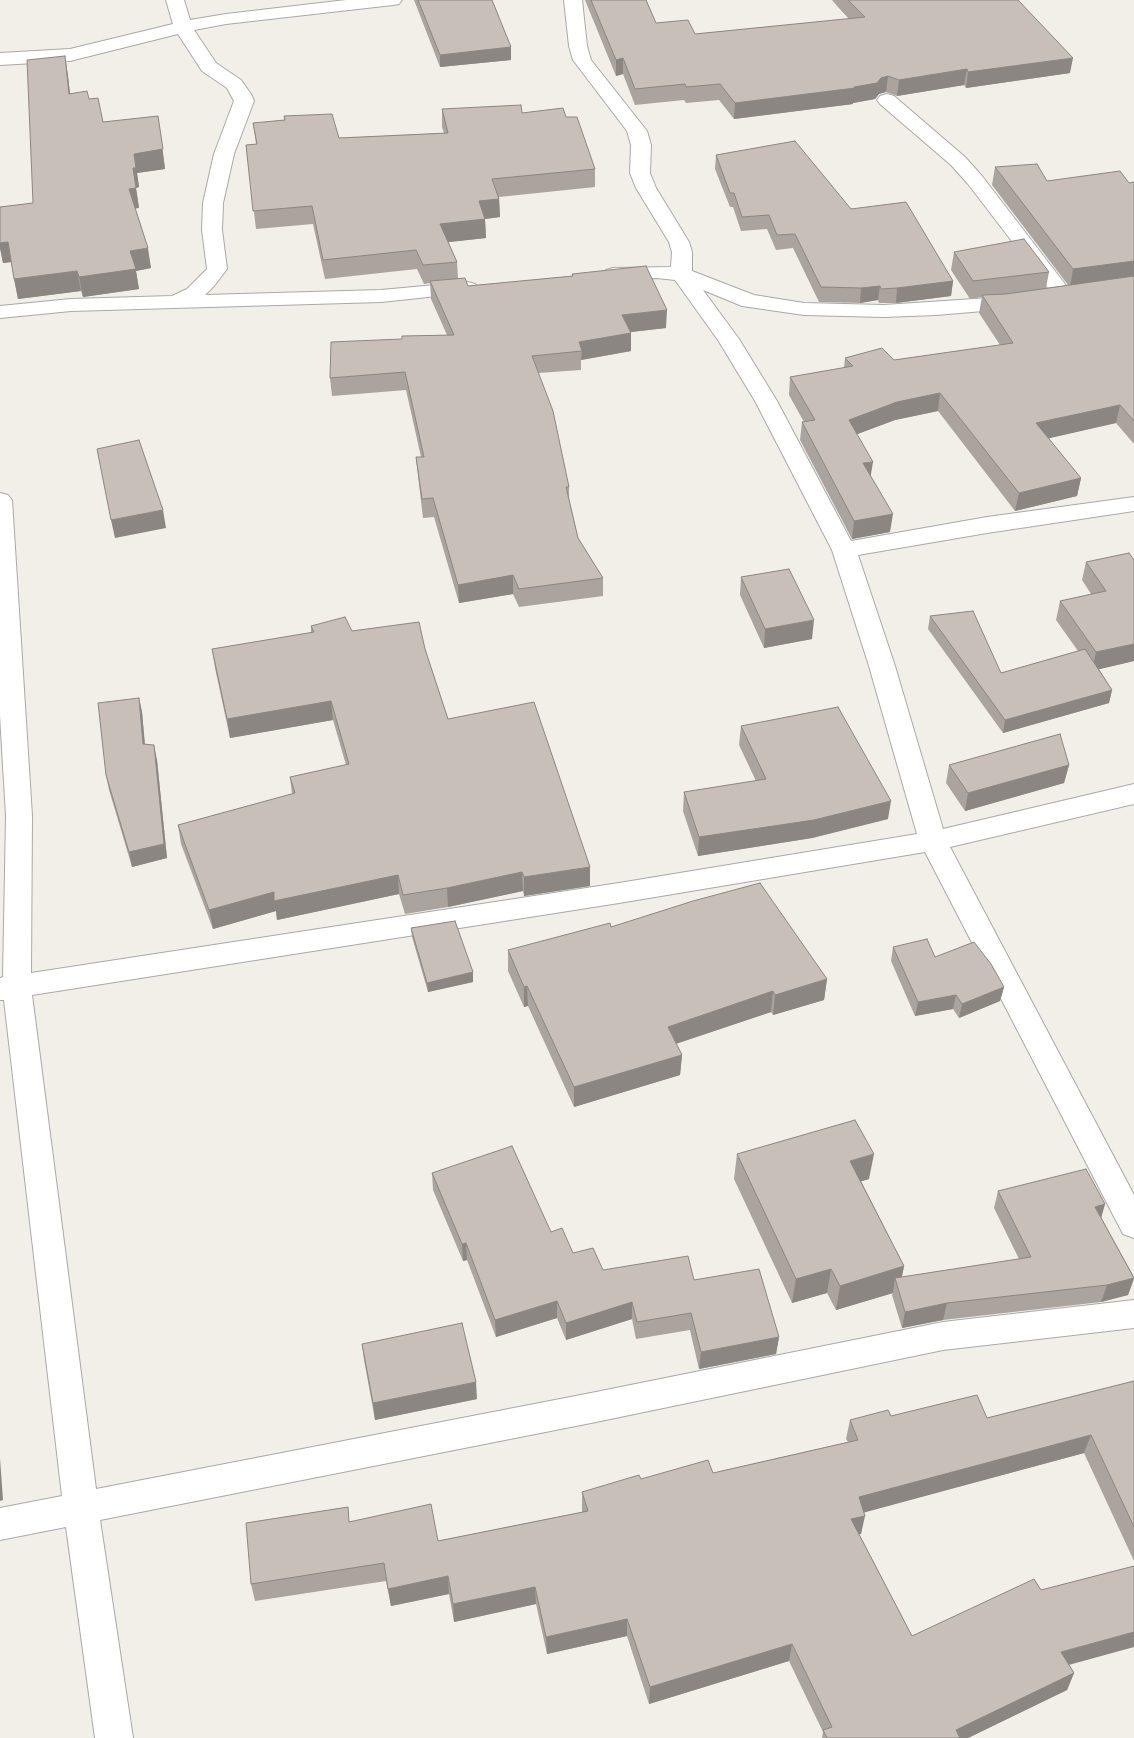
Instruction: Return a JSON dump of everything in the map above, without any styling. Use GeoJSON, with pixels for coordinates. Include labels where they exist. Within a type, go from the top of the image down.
{"type":"FeatureCollection","features":[{"type":"Feature","properties":{"kind":"street"},"geometry":{"type":"LineString","coordinates":[[175,0],[183,27],[209,67],[234,84],[242,94],[244,101],[224,154],[213,203],[212,230],[217,268],[201,288],[175,302]]}},
{"type":"Feature","properties":{"kind":"street"},"geometry":{"type":"LineString","coordinates":[[0,59],[70,55],[108,48],[183,27],[272,12],[393,0]]}},
{"type":"Feature","properties":{"kind":"street"},"geometry":{"type":"LineString","coordinates":[[573,0],[578,46],[582,60],[595,78],[622,108],[637,131],[641,144],[640,173],[646,188],[679,242],[682,252],[681,274],[728,339],[766,401],[844,550],[882,666],[933,841],[1134,1225]]}},
{"type":"Feature","properties":{"kind":"street"},"geometry":{"type":"LineString","coordinates":[[597,276],[634,272],[681,274],[750,301],[804,309],[936,310],[1004,304],[1073,294],[958,162],[887,100]]}},
{"type":"Feature","properties":{"kind":"street"},"geometry":{"type":"LineString","coordinates":[[0,312],[72,305],[381,296],[485,286]]}},
{"type":"Feature","properties":{"kind":"street"},"geometry":{"type":"LineString","coordinates":[[0,500],[18,816],[9,988],[114,1738]]}},
{"type":"Feature","properties":{"kind":"street"},"geometry":{"type":"LineString","coordinates":[[844,550],[988,525],[1134,504]]}},
{"type":"Feature","properties":{"kind":"street"},"geometry":{"type":"LineString","coordinates":[[9,988],[619,893],[933,841],[1134,794]]}},
{"type":"Feature","properties":{"kind":"street"},"geometry":{"type":"LineString","coordinates":[[0,1524],[591,1408],[943,1336],[1134,1314]]}},
{"type":"Feature","properties":{"kind":"building"},"geometry":{"type":"Polygon","coordinates":[[[418,0],[492,0],[511,47],[440,55],[418,0]]]}},
{"type":"Feature","properties":{"kind":"building"},"geometry":{"type":"Polygon","coordinates":[[[591,0],[646,0],[656,23],[688,20],[695,34],[865,17],[848,0],[1018,0],[1073,58],[968,72],[967,69],[899,80],[888,76],[881,78],[877,83],[855,88],[735,103],[720,84],[686,87],[685,84],[635,89],[623,58],[616,60],[591,0]]]}},
{"type":"Feature","properties":{"kind":"building"},"geometry":{"type":"Polygon","coordinates":[[[65,56],[69,94],[87,91],[89,99],[98,98],[103,122],[158,116],[163,149],[134,154],[136,168],[133,168],[136,188],[129,189],[148,248],[130,251],[136,269],[79,277],[77,271],[14,279],[8,242],[0,243],[0,207],[33,203],[27,60],[65,56]]]}},
{"type":"Feature","properties":{"kind":"building"},"geometry":{"type":"Polygon","coordinates":[[[521,105],[522,113],[563,108],[566,117],[577,117],[595,169],[492,179],[499,199],[479,201],[485,219],[440,224],[457,262],[423,265],[416,250],[323,260],[312,206],[253,211],[246,145],[257,144],[253,123],[285,120],[284,116],[332,114],[339,138],[448,133],[442,109],[521,105]]]}},
{"type":"Feature","properties":{"kind":"building"},"geometry":{"type":"Polygon","coordinates":[[[795,141],[851,209],[906,202],[953,281],[881,289],[880,286],[861,288],[821,287],[795,234],[777,235],[769,215],[742,217],[734,193],[730,193],[716,155],[795,141]]]}},
{"type":"Feature","properties":{"kind":"building"},"geometry":{"type":"Polygon","coordinates":[[[1037,164],[1047,181],[1120,171],[1129,183],[1134,182],[1134,261],[1073,269],[995,167],[1037,164]]]}},
{"type":"Feature","properties":{"kind":"building"},"geometry":{"type":"Polygon","coordinates":[[[1024,239],[1049,272],[973,281],[954,252],[1024,239]]]}},
{"type":"Feature","properties":{"kind":"building"},"geometry":{"type":"Polygon","coordinates":[[[646,266],[667,310],[622,315],[631,333],[579,342],[582,351],[532,356],[553,411],[569,487],[566,487],[578,538],[603,578],[519,589],[513,575],[458,585],[433,498],[422,499],[416,457],[424,457],[405,372],[330,378],[331,342],[402,339],[402,336],[454,335],[430,281],[465,278],[468,286],[573,276],[572,274],[646,266]]]}},
{"type":"Feature","properties":{"kind":"building"},"geometry":{"type":"Polygon","coordinates":[[[1134,276],[1134,421],[1120,405],[1036,423],[1081,478],[1019,493],[940,393],[897,402],[849,420],[873,462],[863,463],[893,514],[854,521],[802,422],[815,420],[790,377],[853,366],[845,358],[882,348],[894,360],[1013,343],[982,295],[1006,294],[1134,276]]]}},
{"type":"Feature","properties":{"kind":"building"},"geometry":{"type":"Polygon","coordinates":[[[139,440],[163,510],[111,520],[97,449],[139,440]]]}},
{"type":"Feature","properties":{"kind":"building"},"geometry":{"type":"Polygon","coordinates":[[[1129,553],[1134,560],[1134,644],[1096,652],[1060,601],[1106,591],[1086,562],[1129,553]]]}},
{"type":"Feature","properties":{"kind":"building"},"geometry":{"type":"Polygon","coordinates":[[[789,569],[814,620],[765,629],[741,577],[789,569]]]}},
{"type":"Feature","properties":{"kind":"building"},"geometry":{"type":"Polygon","coordinates":[[[973,611],[1001,673],[1085,649],[1112,690],[1005,720],[930,616],[973,611]]]}},
{"type":"Feature","properties":{"kind":"building"},"geometry":{"type":"Polygon","coordinates":[[[345,617],[352,631],[419,622],[425,649],[448,719],[534,702],[590,867],[524,877],[522,872],[403,895],[398,875],[274,901],[274,892],[209,910],[178,825],[295,793],[290,777],[349,764],[331,701],[227,719],[212,649],[314,632],[311,626],[345,617]]]}},
{"type":"Feature","properties":{"kind":"building"},"geometry":{"type":"Polygon","coordinates":[[[139,698],[143,744],[154,745],[164,844],[129,852],[106,775],[98,703],[139,698]]]}},
{"type":"Feature","properties":{"kind":"building"},"geometry":{"type":"Polygon","coordinates":[[[838,707],[891,801],[814,820],[699,837],[684,792],[766,779],[741,726],[838,707]]]}},
{"type":"Feature","properties":{"kind":"building"},"geometry":{"type":"Polygon","coordinates":[[[1060,734],[1069,765],[968,793],[949,765],[1060,734]]]}},
{"type":"Feature","properties":{"kind":"building"},"geometry":{"type":"Polygon","coordinates":[[[760,883],[827,979],[775,995],[773,991],[668,1027],[682,1055],[574,1087],[527,986],[524,987],[508,950],[610,923],[611,927],[693,901],[760,883]]]}},
{"type":"Feature","properties":{"kind":"building"},"geometry":{"type":"Polygon","coordinates":[[[455,921],[473,972],[427,983],[411,928],[455,921]]]}},
{"type":"Feature","properties":{"kind":"building"},"geometry":{"type":"Polygon","coordinates":[[[927,939],[935,957],[974,942],[991,964],[1004,987],[962,1004],[956,995],[918,1002],[893,947],[927,939]]]}},
{"type":"Feature","properties":{"kind":"building"},"geometry":{"type":"Polygon","coordinates":[[[855,1120],[874,1154],[850,1161],[904,1266],[840,1286],[831,1269],[796,1279],[737,1154],[855,1120]]]}},
{"type":"Feature","properties":{"kind":"building"},"geometry":{"type":"Polygon","coordinates":[[[512,1146],[551,1232],[562,1228],[573,1253],[593,1248],[603,1270],[688,1256],[694,1280],[759,1269],[779,1337],[701,1352],[691,1313],[637,1322],[632,1302],[566,1323],[557,1301],[495,1320],[466,1243],[462,1244],[432,1173],[512,1146]]]}},
{"type":"Feature","properties":{"kind":"building"},"geometry":{"type":"Polygon","coordinates":[[[1086,1169],[1105,1204],[1095,1207],[1134,1278],[1107,1285],[947,1303],[905,1312],[895,1278],[1031,1257],[998,1191],[1086,1169]]]}},
{"type":"Feature","properties":{"kind":"building"},"geometry":{"type":"Polygon","coordinates":[[[462,1323],[476,1382],[373,1403],[362,1344],[462,1323]]]}},
{"type":"Feature","properties":{"kind":"building"},"geometry":{"type":"Polygon","coordinates":[[[1134,1381],[1134,1527],[1091,1435],[859,1497],[865,1516],[851,1519],[912,1636],[1034,1579],[1041,1590],[1134,1566],[1134,1632],[1061,1652],[1074,1673],[956,1730],[960,1738],[827,1738],[823,1730],[832,1727],[792,1644],[650,1687],[627,1619],[546,1637],[535,1587],[453,1604],[448,1576],[388,1589],[384,1563],[251,1584],[246,1523],[348,1507],[349,1522],[431,1504],[438,1541],[588,1511],[582,1492],[639,1475],[641,1479],[708,1460],[713,1473],[858,1440],[850,1420],[888,1410],[891,1416],[977,1395],[987,1418],[1134,1381]]]}}]}
